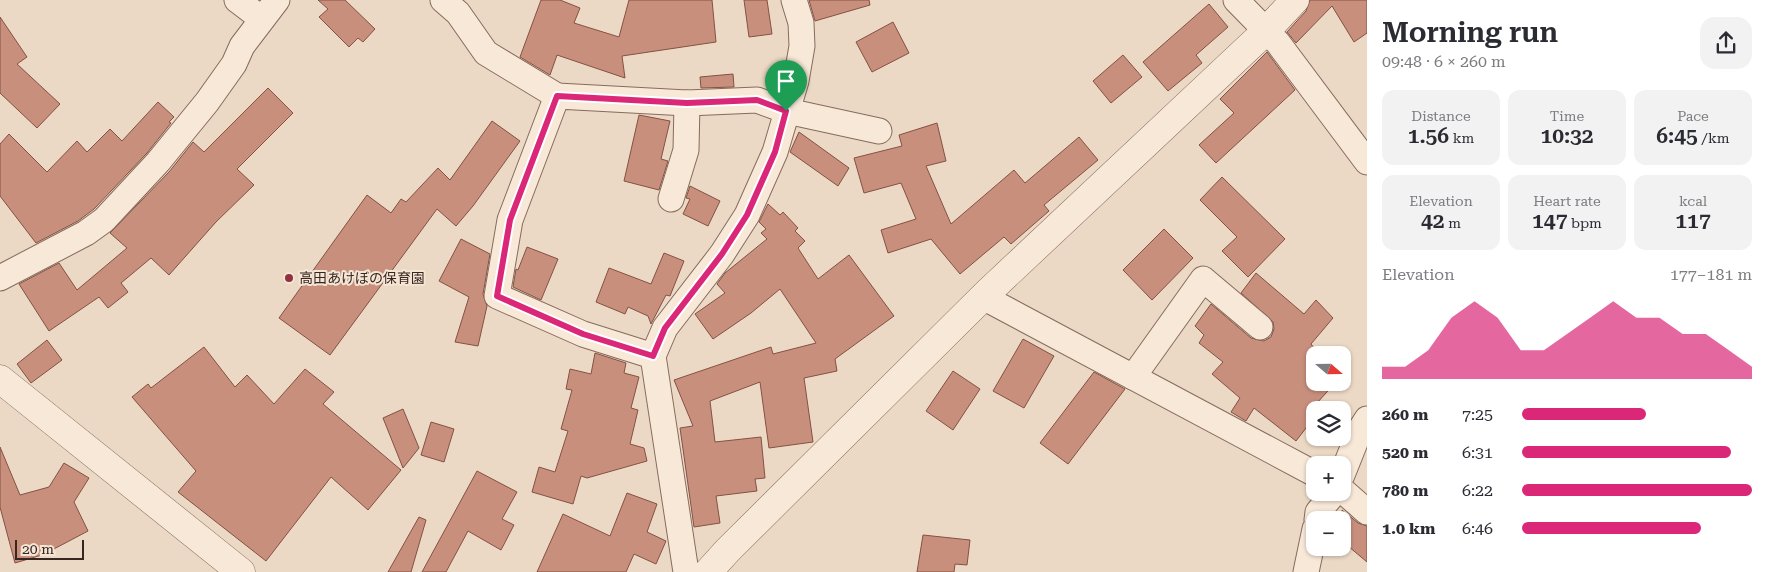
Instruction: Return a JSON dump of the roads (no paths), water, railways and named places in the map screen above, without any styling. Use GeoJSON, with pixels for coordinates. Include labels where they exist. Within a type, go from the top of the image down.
{"type":"FeatureCollection","features":[{"type":"Feature","properties":{"kind":"street"},"geometry":{"type":"LineString","coordinates":[[0,278],[86,233],[104,220],[158,162],[207,102],[234,64],[242,46],[269,9],[237,0]]}},
{"type":"Feature","properties":{"kind":"street"},"geometry":{"type":"LineString","coordinates":[[443,0],[458,13],[486,53],[557,96],[687,103],[757,100],[786,111],[879,131]]}},
{"type":"Feature","properties":{"kind":"street"},"geometry":{"type":"LineString","coordinates":[[686,572],[653,356],[665,328],[722,254],[747,215],[775,152],[796,81],[802,46],[801,23],[794,0]]}},
{"type":"Feature","properties":{"kind":"street"},"geometry":{"type":"LineString","coordinates":[[1236,0],[1278,43],[1367,162]]}},
{"type":"Feature","properties":{"kind":"street"},"geometry":{"type":"LineString","coordinates":[[708,572],[983,297],[1266,31],[1296,0]]}},
{"type":"Feature","properties":{"kind":"street"},"geometry":{"type":"LineString","coordinates":[[557,96],[510,220],[497,296],[583,334],[653,356]]}},
{"type":"Feature","properties":{"kind":"street"},"geometry":{"type":"LineString","coordinates":[[671,199],[686,150],[687,103]]}},
{"type":"Feature","properties":{"kind":"street"},"geometry":{"type":"LineString","coordinates":[[1133,377],[1203,279],[1260,327]]}},
{"type":"Feature","properties":{"kind":"street"},"geometry":{"type":"LineString","coordinates":[[983,297],[1306,469]]}},
{"type":"Feature","properties":{"kind":"street"},"geometry":{"type":"LineString","coordinates":[[0,379],[241,572]]}},
{"type":"Feature","properties":{"kind":"street"},"geometry":{"type":"LineString","coordinates":[[1350,456],[1360,430],[1367,419]]}},
{"type":"Feature","properties":{"kind":"street"},"geometry":{"type":"LineString","coordinates":[[1351,498],[1367,512]]}},
{"type":"Feature","properties":{"kind":"street"},"geometry":{"type":"LineString","coordinates":[[1319,511],[1327,501]]}},
{"type":"Feature","properties":{"kind":"street"},"geometry":{"type":"LineString","coordinates":[[1306,572],[1309,556]]}},
{"type":"Feature","properties":{"kind":"place","name":"高田あけぼの保育園"},"geometry":{"type":"Point","coordinates":[289,278]}}]}
